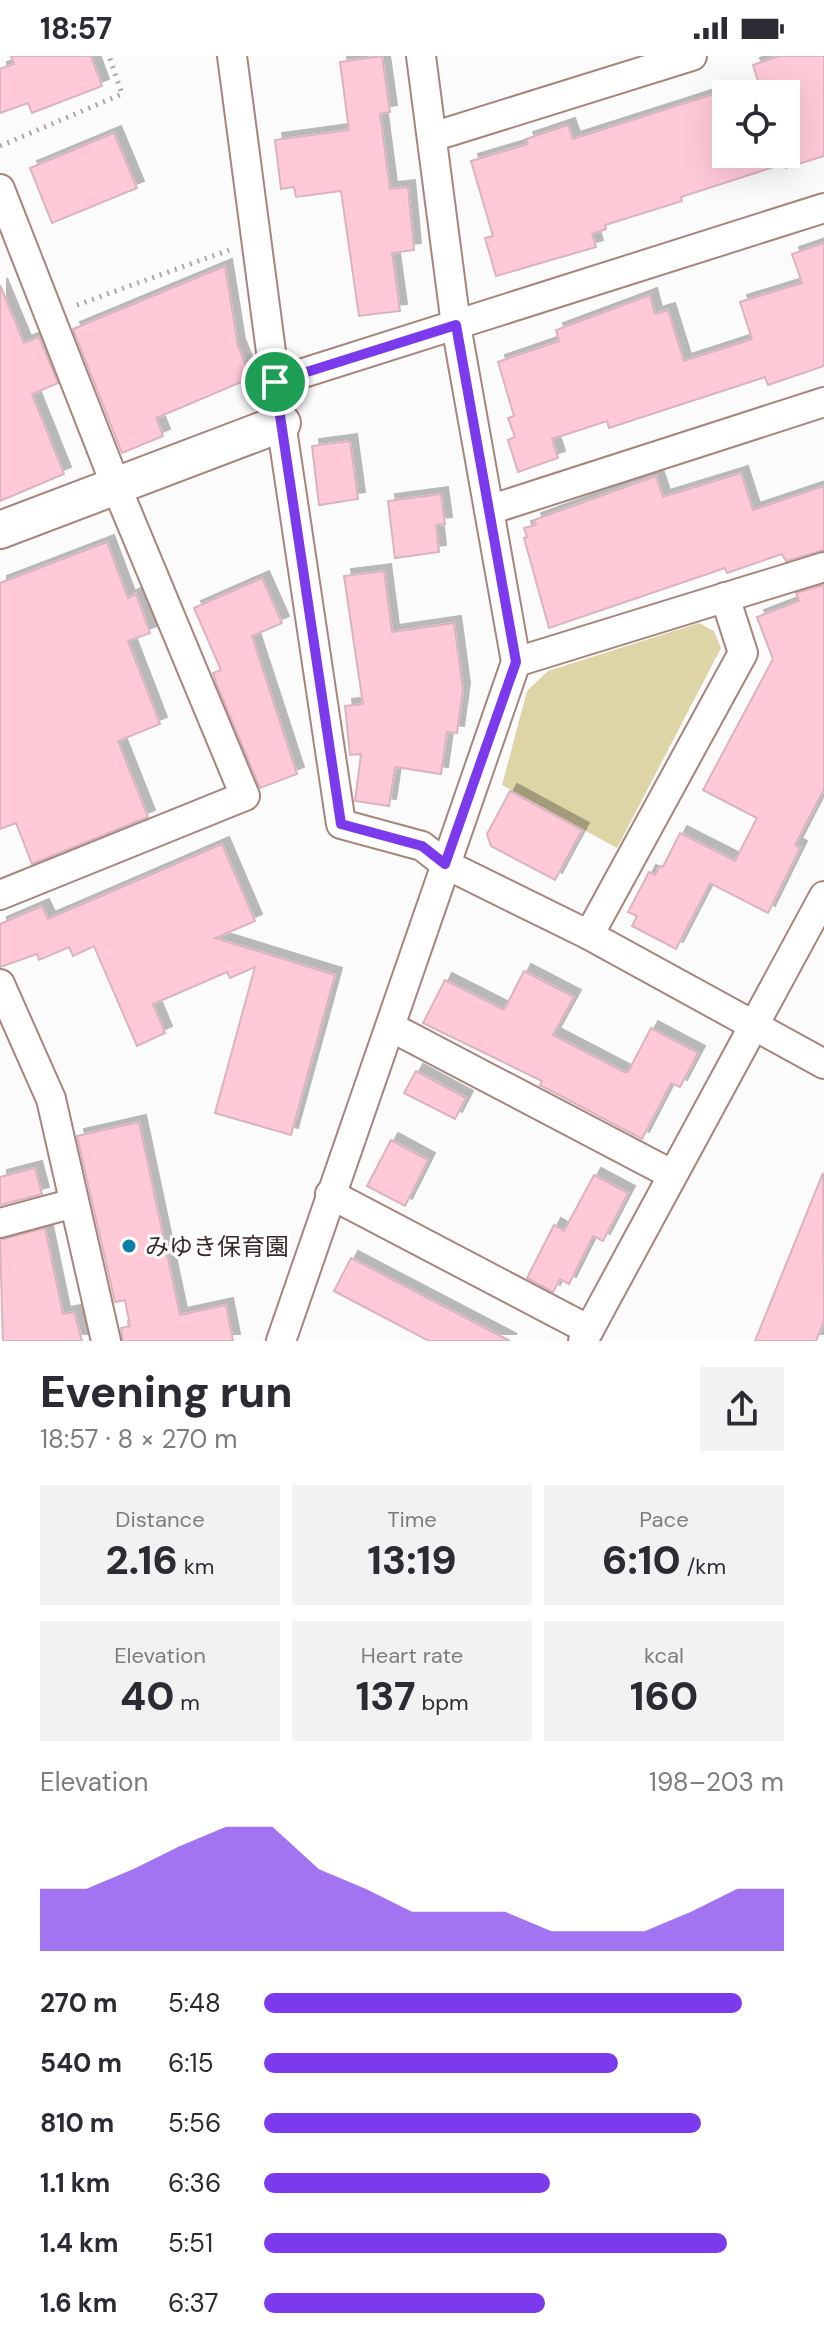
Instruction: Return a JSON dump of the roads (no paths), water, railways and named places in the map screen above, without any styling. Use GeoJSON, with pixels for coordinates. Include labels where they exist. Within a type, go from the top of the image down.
{"type":"FeatureCollection","features":[{"type":"Feature","properties":{"kind":"street"},"geometry":{"type":"LineString","coordinates":[[232,56],[275,382],[341,824],[422,846],[445,864],[589,935],[824,1064]]}},
{"type":"Feature","properties":{"kind":"street"},"geometry":{"type":"LineString","coordinates":[[281,1341],[516,662],[456,325],[421,56]]}},
{"type":"Feature","properties":{"kind":"street"},"geometry":{"type":"LineString","coordinates":[[432,137],[692,56]]}},
{"type":"Feature","properties":{"kind":"street"},"geometry":{"type":"LineString","coordinates":[[0,189],[116,486],[245,796],[0,895]]}},
{"type":"Feature","properties":{"kind":"street"},"geometry":{"type":"LineString","coordinates":[[275,382],[824,208]]}},
{"type":"Feature","properties":{"kind":"street"},"geometry":{"type":"LineString","coordinates":[[489,510],[824,402]]}},
{"type":"Feature","properties":{"kind":"street"},"geometry":{"type":"LineString","coordinates":[[0,530],[282,423]]}},
{"type":"Feature","properties":{"kind":"street"},"geometry":{"type":"LineString","coordinates":[[516,662],[824,567]]}},
{"type":"Feature","properties":{"kind":"street"},"geometry":{"type":"LineString","coordinates":[[589,935],[743,653],[725,597]]}},
{"type":"Feature","properties":{"kind":"street"},"geometry":{"type":"LineString","coordinates":[[330,1194],[586,1335],[824,896]]}},
{"type":"Feature","properties":{"kind":"street"},"geometry":{"type":"LineString","coordinates":[[0,984],[51,1099],[106,1341]]}},
{"type":"Feature","properties":{"kind":"street"},"geometry":{"type":"LineString","coordinates":[[391,1027],[671,1174]]}},
{"type":"Feature","properties":{"kind":"street"},"geometry":{"type":"LineString","coordinates":[[0,1223],[74,1203]]}},
{"type":"Feature","properties":{"kind":"place","name":"みゆき保育園"},"geometry":{"type":"Point","coordinates":[129,1246]}}]}
